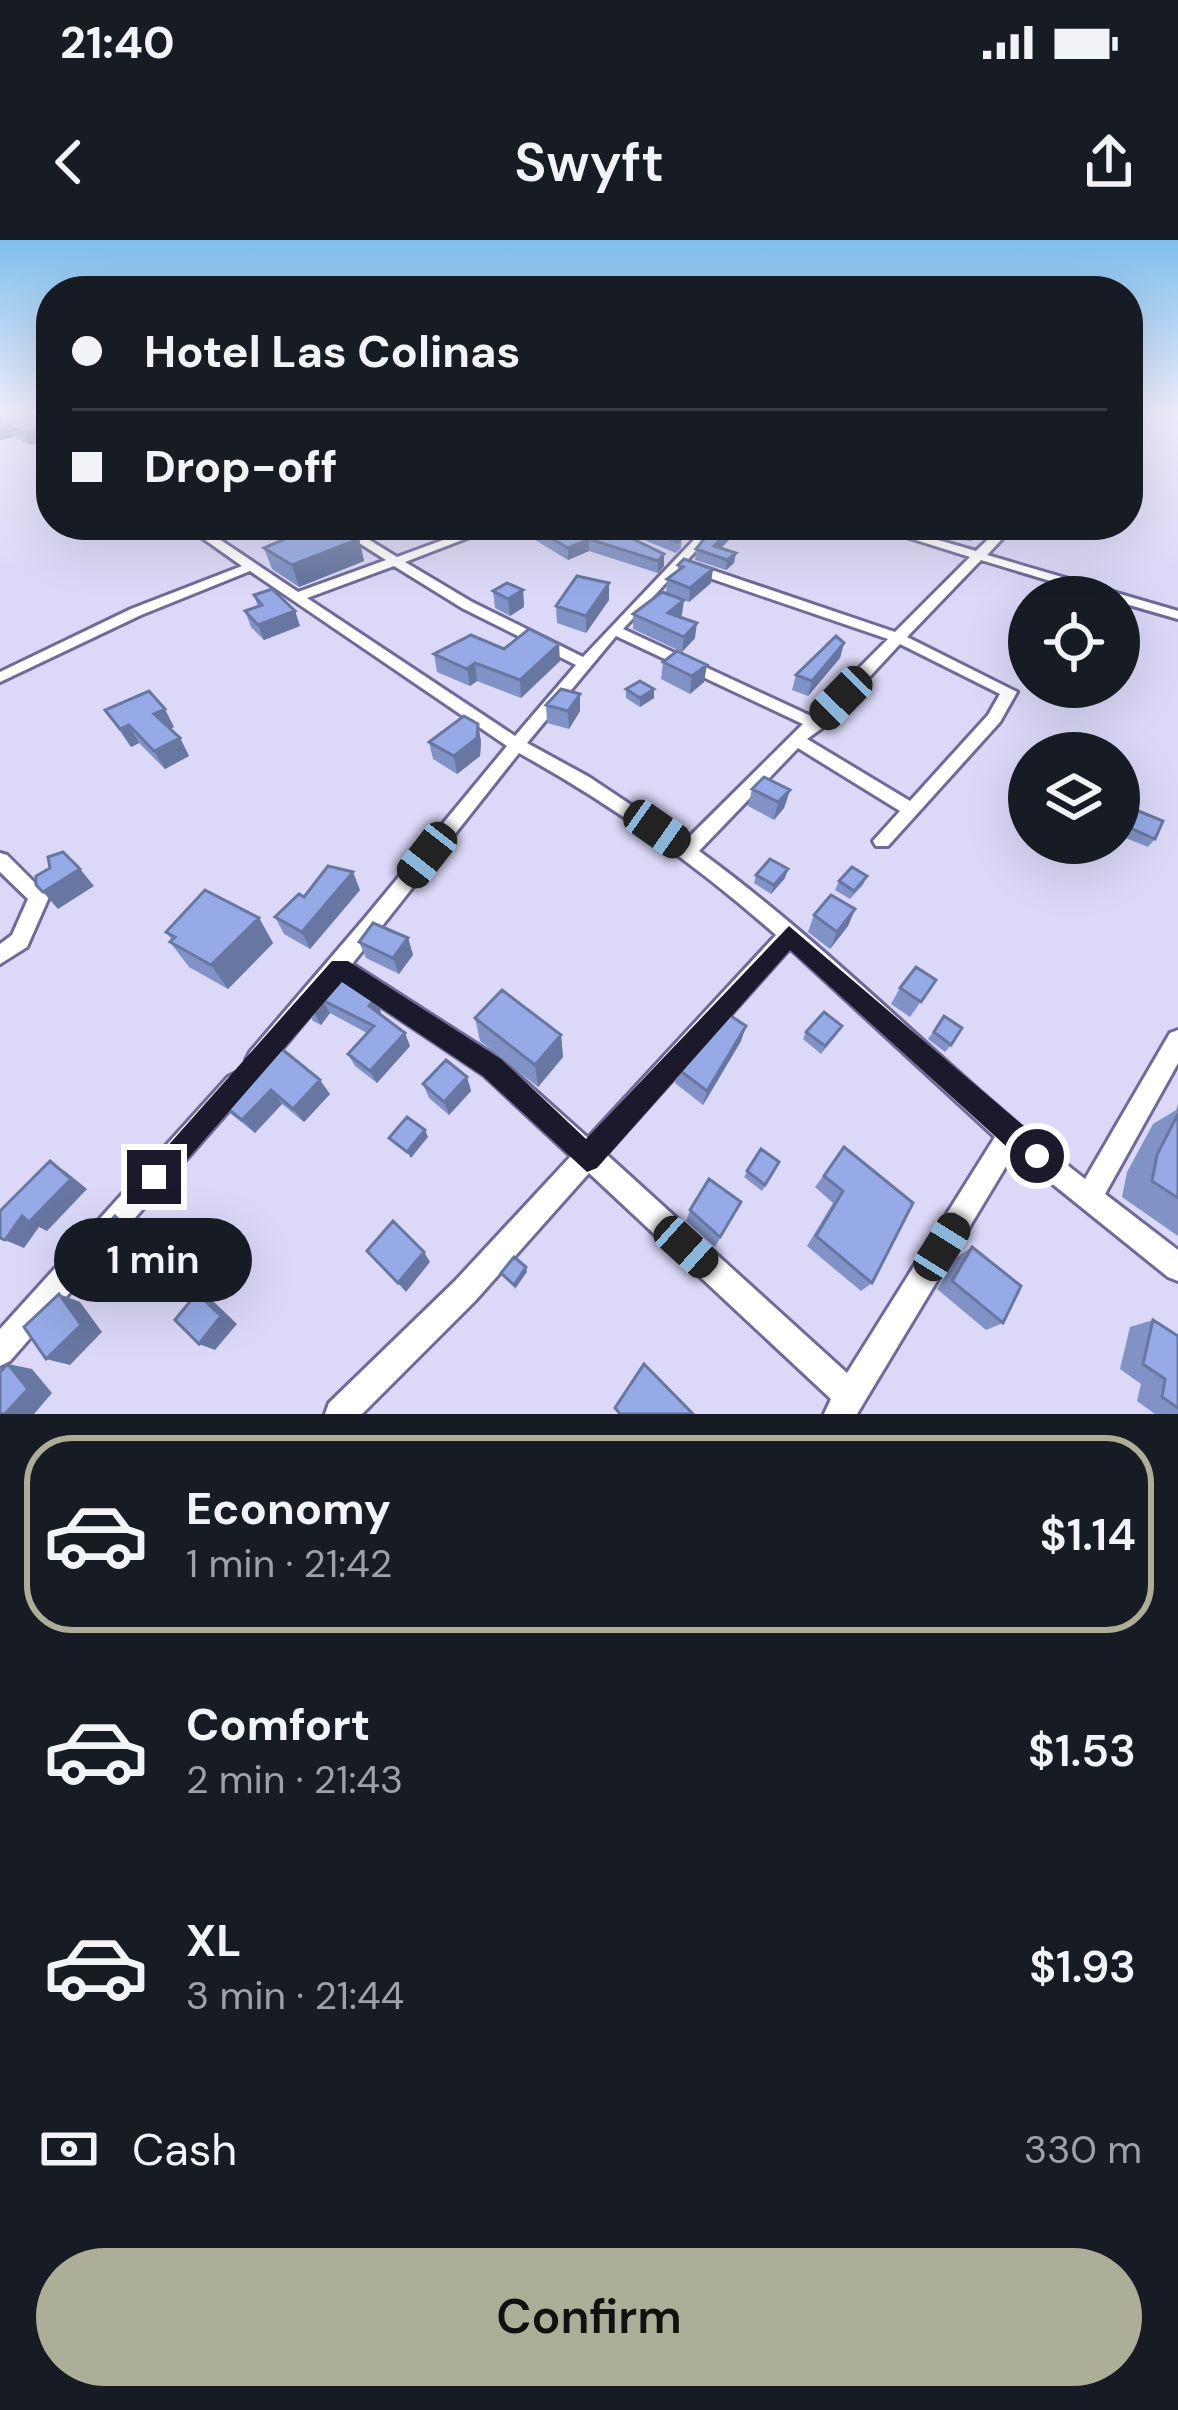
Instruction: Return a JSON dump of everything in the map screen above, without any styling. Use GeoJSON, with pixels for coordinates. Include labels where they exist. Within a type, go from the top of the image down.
{"type":"FeatureCollection","features":[{"type":"Feature","properties":{"kind":"street"},"geometry":{"type":"LineString","coordinates":[[211,540],[514,743],[561,766],[688,850],[1011,1135],[1178,1267]]}},
{"type":"Feature","properties":{"kind":"street"},"geometry":{"type":"LineString","coordinates":[[362,540],[467,605],[584,663]]}},
{"type":"Feature","properties":{"kind":"street"},"geometry":{"type":"LineString","coordinates":[[299,596],[449,540]]}},
{"type":"Feature","properties":{"kind":"street"},"geometry":{"type":"LineString","coordinates":[[0,1351],[340,968],[514,743],[616,631],[668,559],[694,540]]}},
{"type":"Feature","properties":{"kind":"street"},"geometry":{"type":"LineString","coordinates":[[930,540],[1178,616]]}},
{"type":"Feature","properties":{"kind":"street"},"geometry":{"type":"LineString","coordinates":[[688,850],[996,540]]}},
{"type":"Feature","properties":{"kind":"street"},"geometry":{"type":"LineString","coordinates":[[668,559],[898,638],[1004,688],[1011,697],[882,841]]}},
{"type":"Feature","properties":{"kind":"street"},"geometry":{"type":"LineString","coordinates":[[0,678],[92,632],[250,567]]}},
{"type":"Feature","properties":{"kind":"street"},"geometry":{"type":"LineString","coordinates":[[616,631],[816,724]]}},
{"type":"Feature","properties":{"kind":"street"},"geometry":{"type":"LineString","coordinates":[[800,742],[912,811]]}},
{"type":"Feature","properties":{"kind":"street"},"geometry":{"type":"LineString","coordinates":[[0,860],[39,897],[20,941],[0,955]]}},
{"type":"Feature","properties":{"kind":"street"},"geometry":{"type":"LineString","coordinates":[[340,1414],[395,1365],[789,935]]}},
{"type":"Feature","properties":{"kind":"street"},"geometry":{"type":"LineString","coordinates":[[340,968],[492,1067],[845,1405],[1011,1135]]}},
{"type":"Feature","properties":{"kind":"street"},"geometry":{"type":"LineString","coordinates":[[1089,1198],[1178,1041]]}},
{"type":"Feature","properties":{"kind":"building"},"geometry":{"type":"Polygon","coordinates":[[[282,540],[356,540],[292,565],[264,548],[282,540]]]}},
{"type":"Feature","properties":{"kind":"building"},"geometry":{"type":"Polygon","coordinates":[[[554,540],[587,540],[568,548],[554,540]]]}},
{"type":"Feature","properties":{"kind":"building"},"geometry":{"type":"Polygon","coordinates":[[[592,540],[635,540],[664,554],[658,561],[592,540]]]}},
{"type":"Feature","properties":{"kind":"building"},"geometry":{"type":"Polygon","coordinates":[[[703,540],[720,540],[714,546],[736,553],[727,560],[696,549],[703,540]]]}},
{"type":"Feature","properties":{"kind":"building"},"geometry":{"type":"Polygon","coordinates":[[[684,559],[713,569],[690,588],[667,579],[683,567],[678,565],[684,559]]]}},
{"type":"Feature","properties":{"kind":"building"},"geometry":{"type":"Polygon","coordinates":[[[577,576],[609,583],[586,616],[556,606],[577,576]]]}},
{"type":"Feature","properties":{"kind":"building"},"geometry":{"type":"Polygon","coordinates":[[[507,583],[523,590],[508,599],[493,591],[507,583]]]}},
{"type":"Feature","properties":{"kind":"building"},"geometry":{"type":"Polygon","coordinates":[[[272,589],[295,611],[258,625],[245,611],[262,605],[254,595],[272,589]]]}},
{"type":"Feature","properties":{"kind":"building"},"geometry":{"type":"Polygon","coordinates":[[[662,592],[684,600],[668,613],[697,623],[684,637],[633,614],[662,592]]]}},
{"type":"Feature","properties":{"kind":"building"},"geometry":{"type":"Polygon","coordinates":[[[529,629],[559,644],[520,680],[475,663],[467,669],[434,654],[471,635],[504,649],[529,629]]]}},
{"type":"Feature","properties":{"kind":"building"},"geometry":{"type":"Polygon","coordinates":[[[836,636],[844,643],[812,681],[796,675],[836,636]]]}},
{"type":"Feature","properties":{"kind":"building"},"geometry":{"type":"Polygon","coordinates":[[[677,651],[707,665],[692,676],[663,662],[677,651]]]}},
{"type":"Feature","properties":{"kind":"building"},"geometry":{"type":"Polygon","coordinates":[[[640,681],[654,689],[640,698],[626,689],[640,681]]]}},
{"type":"Feature","properties":{"kind":"building"},"geometry":{"type":"Polygon","coordinates":[[[561,689],[580,694],[568,711],[546,705],[561,689]]]}},
{"type":"Feature","properties":{"kind":"building"},"geometry":{"type":"Polygon","coordinates":[[[149,691],[165,709],[154,714],[180,738],[154,751],[129,725],[120,729],[105,710],[149,691]]]}},
{"type":"Feature","properties":{"kind":"building"},"geometry":{"type":"Polygon","coordinates":[[[464,716],[478,724],[477,738],[454,756],[429,742],[464,716]]]}},
{"type":"Feature","properties":{"kind":"building"},"geometry":{"type":"Polygon","coordinates":[[[764,777],[790,790],[778,802],[752,789],[764,777]]]}},
{"type":"Feature","properties":{"kind":"building"},"geometry":{"type":"Polygon","coordinates":[[[1140,812],[1163,821],[1155,839],[1140,832],[1140,812]]]}},
{"type":"Feature","properties":{"kind":"building"},"geometry":{"type":"Polygon","coordinates":[[[63,852],[80,869],[43,892],[36,885],[36,876],[50,868],[48,857],[63,852]]]}},
{"type":"Feature","properties":{"kind":"building"},"geometry":{"type":"Polygon","coordinates":[[[770,859],[788,869],[774,885],[756,875],[770,859]]]}},
{"type":"Feature","properties":{"kind":"building"},"geometry":{"type":"Polygon","coordinates":[[[328,866],[353,872],[302,932],[275,917],[299,894],[304,897],[328,866]]]}},
{"type":"Feature","properties":{"kind":"building"},"geometry":{"type":"Polygon","coordinates":[[[852,867],[867,876],[854,891],[839,881],[852,867]]]}},
{"type":"Feature","properties":{"kind":"building"},"geometry":{"type":"Polygon","coordinates":[[[205,890],[259,918],[211,965],[170,942],[175,937],[166,932],[205,890]]]}},
{"type":"Feature","properties":{"kind":"building"},"geometry":{"type":"Polygon","coordinates":[[[831,895],[855,909],[837,932],[814,915],[831,895]]]}},
{"type":"Feature","properties":{"kind":"building"},"geometry":{"type":"Polygon","coordinates":[[[373,923],[408,938],[393,958],[359,942],[373,923]]]}},
{"type":"Feature","properties":{"kind":"building"},"geometry":{"type":"Polygon","coordinates":[[[916,967],[936,980],[921,1002],[900,988],[916,967]]]}},
{"type":"Feature","properties":{"kind":"building"},"geometry":{"type":"Polygon","coordinates":[[[333,976],[375,998],[369,1006],[405,1033],[370,1071],[348,1054],[374,1026],[322,1000],[313,1011],[305,1007],[333,976]]]}},
{"type":"Feature","properties":{"kind":"building"},"geometry":{"type":"Polygon","coordinates":[[[502,990],[561,1035],[535,1065],[475,1018],[502,990]]]}},
{"type":"Feature","properties":{"kind":"building"},"geometry":{"type":"Polygon","coordinates":[[[824,1012],[842,1026],[825,1046],[806,1032],[824,1012]]]}},
{"type":"Feature","properties":{"kind":"building"},"geometry":{"type":"Polygon","coordinates":[[[728,1014],[746,1026],[707,1091],[678,1069],[728,1014]]]}},
{"type":"Feature","properties":{"kind":"building"},"geometry":{"type":"Polygon","coordinates":[[[944,1016],[962,1028],[951,1045],[934,1032],[944,1016]]]}},
{"type":"Feature","properties":{"kind":"building"},"geometry":{"type":"Polygon","coordinates":[[[272,1041],[320,1080],[293,1109],[271,1090],[242,1120],[218,1101],[272,1041]]]}},
{"type":"Feature","properties":{"kind":"building"},"geometry":{"type":"Polygon","coordinates":[[[446,1060],[467,1077],[444,1102],[423,1084],[446,1060]]]}},
{"type":"Feature","properties":{"kind":"building"},"geometry":{"type":"Polygon","coordinates":[[[1178,1114],[1178,1198],[1152,1181],[1157,1155],[1178,1114]]]}},
{"type":"Feature","properties":{"kind":"building"},"geometry":{"type":"Polygon","coordinates":[[[407,1117],[425,1130],[407,1152],[389,1138],[407,1117]]]}},
{"type":"Feature","properties":{"kind":"building"},"geometry":{"type":"Polygon","coordinates":[[[844,1147],[913,1203],[872,1283],[816,1236],[843,1191],[824,1176],[844,1147]]]}},
{"type":"Feature","properties":{"kind":"building"},"geometry":{"type":"Polygon","coordinates":[[[761,1149],[779,1162],[765,1185],[747,1171],[761,1149]]]}},
{"type":"Feature","properties":{"kind":"building"},"geometry":{"type":"Polygon","coordinates":[[[50,1161],[71,1179],[29,1222],[22,1216],[5,1240],[0,1238],[0,1211],[50,1161]]]}},
{"type":"Feature","properties":{"kind":"building"},"geometry":{"type":"Polygon","coordinates":[[[709,1179],[741,1202],[720,1237],[690,1210],[709,1179]]]}},
{"type":"Feature","properties":{"kind":"building"},"geometry":{"type":"Polygon","coordinates":[[[115,1216],[152,1252],[113,1294],[78,1257],[115,1216]]]}},
{"type":"Feature","properties":{"kind":"building"},"geometry":{"type":"Polygon","coordinates":[[[393,1221],[424,1252],[398,1283],[367,1251],[393,1221]]]}},
{"type":"Feature","properties":{"kind":"building"},"geometry":{"type":"Polygon","coordinates":[[[972,1247],[1021,1286],[1003,1323],[952,1281],[972,1247]]]}},
{"type":"Feature","properties":{"kind":"building"},"geometry":{"type":"Polygon","coordinates":[[[514,1257],[526,1267],[514,1285],[501,1273],[514,1257]]]}},
{"type":"Feature","properties":{"kind":"building"},"geometry":{"type":"Polygon","coordinates":[[[197,1293],[221,1316],[199,1344],[175,1320],[197,1293]]]}},
{"type":"Feature","properties":{"kind":"building"},"geometry":{"type":"Polygon","coordinates":[[[59,1294],[81,1325],[46,1359],[24,1327],[59,1294]]]}},
{"type":"Feature","properties":{"kind":"building"},"geometry":{"type":"Polygon","coordinates":[[[1153,1320],[1178,1336],[1178,1408],[1162,1397],[1165,1379],[1143,1364],[1153,1320]]]}},
{"type":"Feature","properties":{"kind":"building"},"geometry":{"type":"Polygon","coordinates":[[[8,1364],[28,1389],[0,1414],[0,1372],[8,1364]]]}},
{"type":"Feature","properties":{"kind":"building"},"geometry":{"type":"Polygon","coordinates":[[[644,1364],[693,1414],[620,1414],[615,1408],[644,1364]]]}},
{"type":"Feature","properties":{"kind":"route"},"geometry":{"type":"LineString","coordinates":[[154,1177],[340,968],[492,1067],[587,1158],[789,935],[1037,1156]]}}]}
